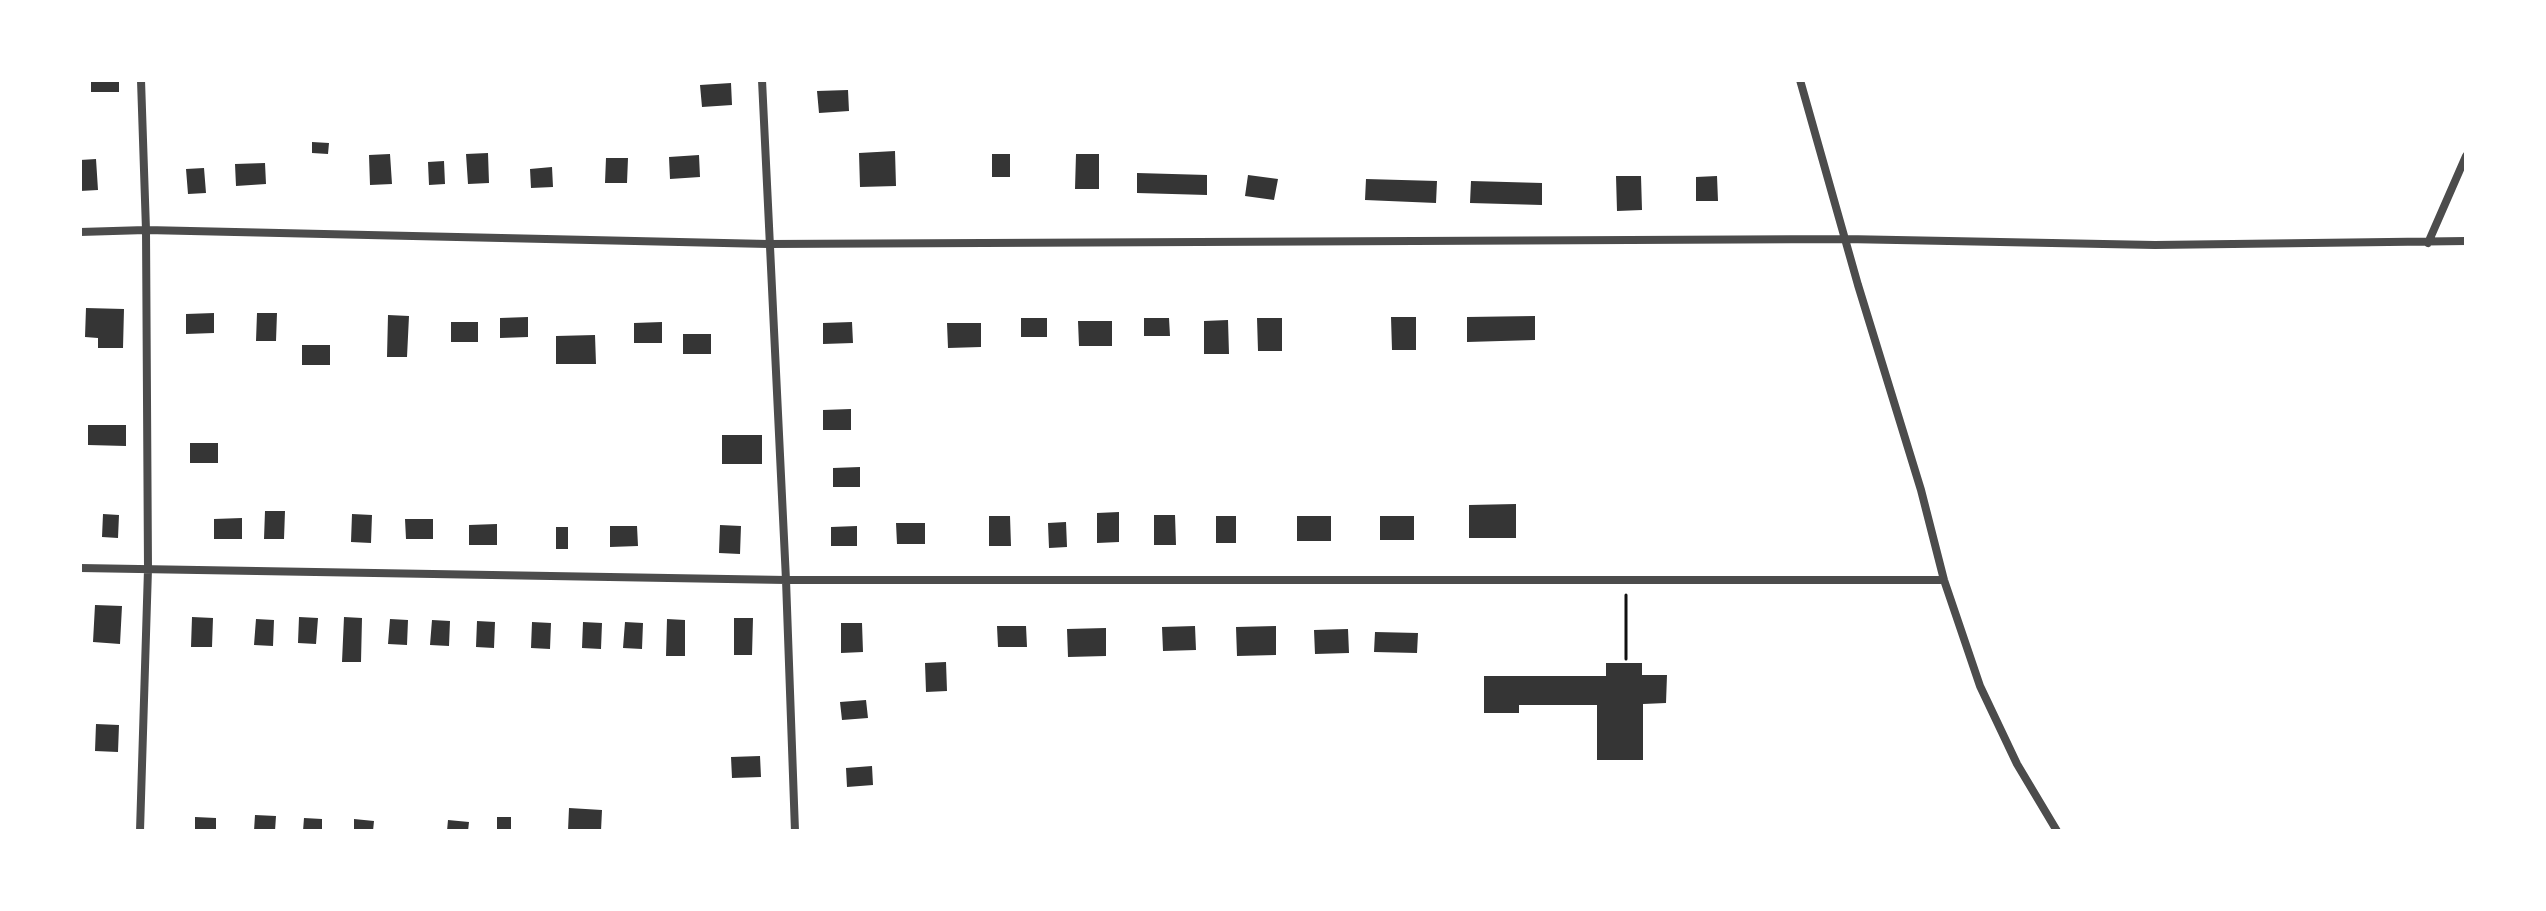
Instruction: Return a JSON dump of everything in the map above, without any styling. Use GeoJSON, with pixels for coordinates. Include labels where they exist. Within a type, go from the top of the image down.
{"type":"FeatureCollection","features":[{"type":"Feature","properties":{"kind":"street"},"geometry":{"type":"LineString","coordinates":[[140,831],[148,569],[146,230],[141,80]]}},
{"type":"Feature","properties":{"kind":"street"},"geometry":{"type":"LineString","coordinates":[[762,80],[795,831]]}},
{"type":"Feature","properties":{"kind":"street"},"geometry":{"type":"LineString","coordinates":[[1800,80],[1921,490],[1944,580],[1980,686],[2017,764],[2057,831]]}},
{"type":"Feature","properties":{"kind":"street"},"geometry":{"type":"LineString","coordinates":[[2428,243],[2466,156]]}},
{"type":"Feature","properties":{"kind":"street"},"geometry":{"type":"LineString","coordinates":[[80,232],[146,230],[768,244],[1845,239],[2155,245],[2466,241]]}},
{"type":"Feature","properties":{"kind":"street"},"geometry":{"type":"LineString","coordinates":[[80,568],[786,580],[1944,580]]}},
{"type":"Feature","properties":{"kind":"path"},"geometry":{"type":"LineString","coordinates":[[1626,579],[1626,659]]}},
{"type":"Feature","properties":{"kind":"building"},"geometry":{"type":"Polygon","coordinates":[[[91,80],[119,80],[119,92],[91,92],[91,80]]]}},
{"type":"Feature","properties":{"kind":"building"},"geometry":{"type":"Polygon","coordinates":[[[731,83],[732,105],[702,107],[700,85],[731,83]]]}},
{"type":"Feature","properties":{"kind":"building"},"geometry":{"type":"Polygon","coordinates":[[[848,90],[849,111],[819,113],[817,91],[848,90]]]}},
{"type":"Feature","properties":{"kind":"building"},"geometry":{"type":"Polygon","coordinates":[[[312,142],[329,143],[328,154],[312,153],[312,142]]]}},
{"type":"Feature","properties":{"kind":"building"},"geometry":{"type":"Polygon","coordinates":[[[895,151],[896,186],[860,187],[859,153],[895,151]]]}},
{"type":"Feature","properties":{"kind":"building"},"geometry":{"type":"Polygon","coordinates":[[[488,153],[489,183],[468,184],[466,154],[488,153]]]}},
{"type":"Feature","properties":{"kind":"building"},"geometry":{"type":"Polygon","coordinates":[[[390,154],[392,184],[370,185],[369,155],[390,154]]]}},
{"type":"Feature","properties":{"kind":"building"},"geometry":{"type":"Polygon","coordinates":[[[992,154],[1010,154],[1010,177],[992,177],[992,154]]]}},
{"type":"Feature","properties":{"kind":"building"},"geometry":{"type":"Polygon","coordinates":[[[1076,154],[1099,154],[1099,189],[1075,189],[1076,154]]]}},
{"type":"Feature","properties":{"kind":"building"},"geometry":{"type":"Polygon","coordinates":[[[699,155],[700,177],[670,179],[669,157],[699,155]]]}},
{"type":"Feature","properties":{"kind":"building"},"geometry":{"type":"Polygon","coordinates":[[[606,158],[628,158],[627,183],[605,183],[606,158]]]}},
{"type":"Feature","properties":{"kind":"building"},"geometry":{"type":"Polygon","coordinates":[[[96,159],[98,190],[80,191],[80,160],[96,159]]]}},
{"type":"Feature","properties":{"kind":"building"},"geometry":{"type":"Polygon","coordinates":[[[444,161],[445,184],[429,185],[428,162],[444,161]]]}},
{"type":"Feature","properties":{"kind":"building"},"geometry":{"type":"Polygon","coordinates":[[[265,163],[266,184],[236,186],[235,164],[265,163]]]}},
{"type":"Feature","properties":{"kind":"building"},"geometry":{"type":"Polygon","coordinates":[[[552,167],[553,187],[531,188],[530,169],[552,167]]]}},
{"type":"Feature","properties":{"kind":"building"},"geometry":{"type":"Polygon","coordinates":[[[204,168],[206,193],[188,194],[186,169],[204,168]]]}},
{"type":"Feature","properties":{"kind":"building"},"geometry":{"type":"Polygon","coordinates":[[[1137,173],[1207,175],[1207,195],[1137,193],[1137,173]]]}},
{"type":"Feature","properties":{"kind":"building"},"geometry":{"type":"Polygon","coordinates":[[[1248,175],[1278,179],[1274,200],[1245,196],[1248,175]]]}},
{"type":"Feature","properties":{"kind":"building"},"geometry":{"type":"Polygon","coordinates":[[[1616,176],[1641,176],[1642,210],[1617,211],[1616,176]]]}},
{"type":"Feature","properties":{"kind":"building"},"geometry":{"type":"Polygon","coordinates":[[[1717,176],[1718,201],[1696,201],[1696,177],[1717,176]]]}},
{"type":"Feature","properties":{"kind":"building"},"geometry":{"type":"Polygon","coordinates":[[[1366,179],[1437,181],[1436,203],[1365,200],[1366,179]]]}},
{"type":"Feature","properties":{"kind":"building"},"geometry":{"type":"Polygon","coordinates":[[[1471,181],[1542,183],[1542,205],[1470,203],[1471,181]]]}},
{"type":"Feature","properties":{"kind":"building"},"geometry":{"type":"Polygon","coordinates":[[[86,308],[124,309],[123,348],[98,348],[98,338],[85,337],[86,308]]]}},
{"type":"Feature","properties":{"kind":"building"},"geometry":{"type":"Polygon","coordinates":[[[214,313],[214,333],[186,334],[186,314],[214,313]]]}},
{"type":"Feature","properties":{"kind":"building"},"geometry":{"type":"Polygon","coordinates":[[[257,313],[277,313],[276,341],[256,341],[257,313]]]}},
{"type":"Feature","properties":{"kind":"building"},"geometry":{"type":"Polygon","coordinates":[[[388,315],[409,316],[407,357],[387,357],[388,315]]]}},
{"type":"Feature","properties":{"kind":"building"},"geometry":{"type":"Polygon","coordinates":[[[1535,316],[1535,340],[1467,342],[1467,317],[1535,316]]]}},
{"type":"Feature","properties":{"kind":"building"},"geometry":{"type":"Polygon","coordinates":[[[528,317],[528,337],[500,338],[500,318],[528,317]]]}},
{"type":"Feature","properties":{"kind":"building"},"geometry":{"type":"Polygon","coordinates":[[[1391,317],[1416,317],[1416,350],[1392,350],[1391,317]]]}},
{"type":"Feature","properties":{"kind":"building"},"geometry":{"type":"Polygon","coordinates":[[[1021,318],[1047,318],[1047,337],[1021,337],[1021,318]]]}},
{"type":"Feature","properties":{"kind":"building"},"geometry":{"type":"Polygon","coordinates":[[[1144,318],[1169,318],[1170,336],[1144,336],[1144,318]]]}},
{"type":"Feature","properties":{"kind":"building"},"geometry":{"type":"Polygon","coordinates":[[[1257,318],[1282,318],[1282,351],[1258,351],[1257,318]]]}},
{"type":"Feature","properties":{"kind":"building"},"geometry":{"type":"Polygon","coordinates":[[[1228,320],[1229,354],[1204,354],[1204,321],[1228,320]]]}},
{"type":"Feature","properties":{"kind":"building"},"geometry":{"type":"Polygon","coordinates":[[[1078,321],[1112,321],[1112,346],[1079,346],[1078,321]]]}},
{"type":"Feature","properties":{"kind":"building"},"geometry":{"type":"Polygon","coordinates":[[[451,322],[478,322],[478,342],[451,342],[451,322]]]}},
{"type":"Feature","properties":{"kind":"building"},"geometry":{"type":"Polygon","coordinates":[[[662,322],[662,343],[634,343],[634,323],[662,322]]]}},
{"type":"Feature","properties":{"kind":"building"},"geometry":{"type":"Polygon","coordinates":[[[852,322],[853,343],[823,344],[823,323],[852,322]]]}},
{"type":"Feature","properties":{"kind":"building"},"geometry":{"type":"Polygon","coordinates":[[[947,323],[981,323],[981,347],[948,348],[947,323]]]}},
{"type":"Feature","properties":{"kind":"building"},"geometry":{"type":"Polygon","coordinates":[[[683,334],[711,334],[711,354],[683,354],[683,334]]]}},
{"type":"Feature","properties":{"kind":"building"},"geometry":{"type":"Polygon","coordinates":[[[595,335],[596,364],[556,364],[556,336],[595,335]]]}},
{"type":"Feature","properties":{"kind":"building"},"geometry":{"type":"Polygon","coordinates":[[[302,345],[330,345],[330,365],[302,365],[302,345]]]}},
{"type":"Feature","properties":{"kind":"building"},"geometry":{"type":"Polygon","coordinates":[[[851,409],[851,430],[823,430],[823,410],[851,409]]]}},
{"type":"Feature","properties":{"kind":"building"},"geometry":{"type":"Polygon","coordinates":[[[88,425],[126,425],[126,446],[88,445],[88,425]]]}},
{"type":"Feature","properties":{"kind":"building"},"geometry":{"type":"Polygon","coordinates":[[[722,435],[762,435],[762,464],[722,464],[722,435]]]}},
{"type":"Feature","properties":{"kind":"building"},"geometry":{"type":"Polygon","coordinates":[[[190,443],[218,443],[218,463],[190,463],[190,443]]]}},
{"type":"Feature","properties":{"kind":"building"},"geometry":{"type":"Polygon","coordinates":[[[860,467],[860,487],[833,487],[833,468],[860,467]]]}},
{"type":"Feature","properties":{"kind":"building"},"geometry":{"type":"Polygon","coordinates":[[[1516,504],[1516,538],[1469,538],[1469,505],[1516,504]]]}},
{"type":"Feature","properties":{"kind":"building"},"geometry":{"type":"Polygon","coordinates":[[[265,511],[285,511],[284,539],[264,539],[265,511]]]}},
{"type":"Feature","properties":{"kind":"building"},"geometry":{"type":"Polygon","coordinates":[[[1119,512],[1119,542],[1097,543],[1097,513],[1119,512]]]}},
{"type":"Feature","properties":{"kind":"building"},"geometry":{"type":"Polygon","coordinates":[[[103,514],[119,515],[118,538],[102,537],[103,514]]]}},
{"type":"Feature","properties":{"kind":"building"},"geometry":{"type":"Polygon","coordinates":[[[352,514],[372,515],[371,543],[351,542],[352,514]]]}},
{"type":"Feature","properties":{"kind":"building"},"geometry":{"type":"Polygon","coordinates":[[[1154,515],[1175,515],[1176,545],[1154,545],[1154,515]]]}},
{"type":"Feature","properties":{"kind":"building"},"geometry":{"type":"Polygon","coordinates":[[[989,516],[1010,516],[1011,546],[989,546],[989,516]]]}},
{"type":"Feature","properties":{"kind":"building"},"geometry":{"type":"Polygon","coordinates":[[[1216,516],[1236,516],[1236,543],[1216,543],[1216,516]]]}},
{"type":"Feature","properties":{"kind":"building"},"geometry":{"type":"Polygon","coordinates":[[[1297,516],[1331,516],[1331,541],[1297,541],[1297,516]]]}},
{"type":"Feature","properties":{"kind":"building"},"geometry":{"type":"Polygon","coordinates":[[[1380,516],[1414,516],[1414,540],[1380,540],[1380,516]]]}},
{"type":"Feature","properties":{"kind":"building"},"geometry":{"type":"Polygon","coordinates":[[[242,518],[242,539],[214,539],[214,519],[242,518]]]}},
{"type":"Feature","properties":{"kind":"building"},"geometry":{"type":"Polygon","coordinates":[[[405,519],[433,519],[433,539],[406,539],[405,519]]]}},
{"type":"Feature","properties":{"kind":"building"},"geometry":{"type":"Polygon","coordinates":[[[1066,522],[1067,547],[1049,548],[1048,523],[1066,522]]]}},
{"type":"Feature","properties":{"kind":"building"},"geometry":{"type":"Polygon","coordinates":[[[896,523],[925,523],[925,544],[897,544],[896,523]]]}},
{"type":"Feature","properties":{"kind":"building"},"geometry":{"type":"Polygon","coordinates":[[[497,524],[497,545],[469,545],[469,525],[497,524]]]}},
{"type":"Feature","properties":{"kind":"building"},"geometry":{"type":"Polygon","coordinates":[[[720,525],[741,526],[740,554],[719,553],[720,525]]]}},
{"type":"Feature","properties":{"kind":"building"},"geometry":{"type":"Polygon","coordinates":[[[610,526],[637,526],[638,546],[610,547],[610,526]]]}},
{"type":"Feature","properties":{"kind":"building"},"geometry":{"type":"Polygon","coordinates":[[[857,526],[857,546],[831,546],[831,527],[857,526]]]}},
{"type":"Feature","properties":{"kind":"building"},"geometry":{"type":"Polygon","coordinates":[[[556,527],[568,527],[568,549],[556,549],[556,527]]]}},
{"type":"Feature","properties":{"kind":"building"},"geometry":{"type":"Polygon","coordinates":[[[95,605],[122,606],[120,644],[93,642],[95,605]]]}},
{"type":"Feature","properties":{"kind":"building"},"geometry":{"type":"Polygon","coordinates":[[[192,617],[213,618],[212,647],[191,647],[192,617]]]}},
{"type":"Feature","properties":{"kind":"building"},"geometry":{"type":"Polygon","coordinates":[[[299,617],[318,618],[316,644],[298,643],[299,617]]]}},
{"type":"Feature","properties":{"kind":"building"},"geometry":{"type":"Polygon","coordinates":[[[344,617],[362,618],[361,662],[342,662],[344,617]]]}},
{"type":"Feature","properties":{"kind":"building"},"geometry":{"type":"Polygon","coordinates":[[[734,618],[753,618],[752,655],[734,655],[734,618]]]}},
{"type":"Feature","properties":{"kind":"building"},"geometry":{"type":"Polygon","coordinates":[[[256,619],[274,620],[273,646],[254,645],[256,619]]]}},
{"type":"Feature","properties":{"kind":"building"},"geometry":{"type":"Polygon","coordinates":[[[390,619],[408,620],[407,645],[388,644],[390,619]]]}},
{"type":"Feature","properties":{"kind":"building"},"geometry":{"type":"Polygon","coordinates":[[[667,619],[685,620],[685,656],[666,656],[667,619]]]}},
{"type":"Feature","properties":{"kind":"building"},"geometry":{"type":"Polygon","coordinates":[[[432,620],[450,621],[449,646],[430,645],[432,620]]]}},
{"type":"Feature","properties":{"kind":"building"},"geometry":{"type":"Polygon","coordinates":[[[477,621],[495,622],[494,648],[476,647],[477,621]]]}},
{"type":"Feature","properties":{"kind":"building"},"geometry":{"type":"Polygon","coordinates":[[[532,622],[551,623],[550,649],[531,648],[532,622]]]}},
{"type":"Feature","properties":{"kind":"building"},"geometry":{"type":"Polygon","coordinates":[[[583,622],[602,623],[601,649],[582,648],[583,622]]]}},
{"type":"Feature","properties":{"kind":"building"},"geometry":{"type":"Polygon","coordinates":[[[625,622],[643,623],[642,649],[623,648],[625,622]]]}},
{"type":"Feature","properties":{"kind":"building"},"geometry":{"type":"Polygon","coordinates":[[[841,623],[862,623],[863,652],[841,653],[841,623]]]}},
{"type":"Feature","properties":{"kind":"building"},"geometry":{"type":"Polygon","coordinates":[[[997,626],[1026,626],[1027,647],[998,647],[997,626]]]}},
{"type":"Feature","properties":{"kind":"building"},"geometry":{"type":"Polygon","coordinates":[[[1195,626],[1196,650],[1163,651],[1162,627],[1195,626]]]}},
{"type":"Feature","properties":{"kind":"building"},"geometry":{"type":"Polygon","coordinates":[[[1276,626],[1276,655],[1237,656],[1236,627],[1276,626]]]}},
{"type":"Feature","properties":{"kind":"building"},"geometry":{"type":"Polygon","coordinates":[[[1106,628],[1106,656],[1068,657],[1067,629],[1106,628]]]}},
{"type":"Feature","properties":{"kind":"building"},"geometry":{"type":"Polygon","coordinates":[[[1348,629],[1349,653],[1315,654],[1314,630],[1348,629]]]}},
{"type":"Feature","properties":{"kind":"building"},"geometry":{"type":"Polygon","coordinates":[[[1375,632],[1418,633],[1417,653],[1374,652],[1375,632]]]}},
{"type":"Feature","properties":{"kind":"building"},"geometry":{"type":"Polygon","coordinates":[[[946,662],[947,691],[926,692],[925,663],[946,662]]]}},
{"type":"Feature","properties":{"kind":"building"},"geometry":{"type":"Polygon","coordinates":[[[1606,663],[1642,663],[1642,675],[1667,675],[1666,703],[1643,704],[1643,760],[1597,760],[1597,705],[1519,705],[1519,713],[1484,713],[1484,676],[1606,676],[1606,663]]]}},
{"type":"Feature","properties":{"kind":"building"},"geometry":{"type":"Polygon","coordinates":[[[866,700],[868,718],[842,720],[840,702],[866,700]]]}},
{"type":"Feature","properties":{"kind":"building"},"geometry":{"type":"Polygon","coordinates":[[[96,724],[119,725],[118,752],[95,751],[96,724]]]}},
{"type":"Feature","properties":{"kind":"building"},"geometry":{"type":"Polygon","coordinates":[[[760,756],[761,777],[732,778],[731,757],[760,756]]]}},
{"type":"Feature","properties":{"kind":"building"},"geometry":{"type":"Polygon","coordinates":[[[872,766],[873,785],[847,787],[846,768],[872,766]]]}},
{"type":"Feature","properties":{"kind":"building"},"geometry":{"type":"Polygon","coordinates":[[[569,808],[602,810],[601,831],[568,831],[569,808]]]}},
{"type":"Feature","properties":{"kind":"building"},"geometry":{"type":"Polygon","coordinates":[[[255,815],[276,816],[275,831],[254,831],[255,815]]]}},
{"type":"Feature","properties":{"kind":"building"},"geometry":{"type":"Polygon","coordinates":[[[195,817],[216,818],[216,831],[195,831],[195,817]]]}},
{"type":"Feature","properties":{"kind":"building"},"geometry":{"type":"Polygon","coordinates":[[[497,817],[511,817],[511,831],[497,831],[497,817]]]}},
{"type":"Feature","properties":{"kind":"building"},"geometry":{"type":"Polygon","coordinates":[[[304,818],[322,819],[322,831],[303,831],[304,818]]]}},
{"type":"Feature","properties":{"kind":"building"},"geometry":{"type":"Polygon","coordinates":[[[354,819],[374,821],[373,831],[354,831],[354,819]]]}},
{"type":"Feature","properties":{"kind":"building"},"geometry":{"type":"Polygon","coordinates":[[[448,820],[469,822],[468,831],[447,831],[448,820]]]}}]}
